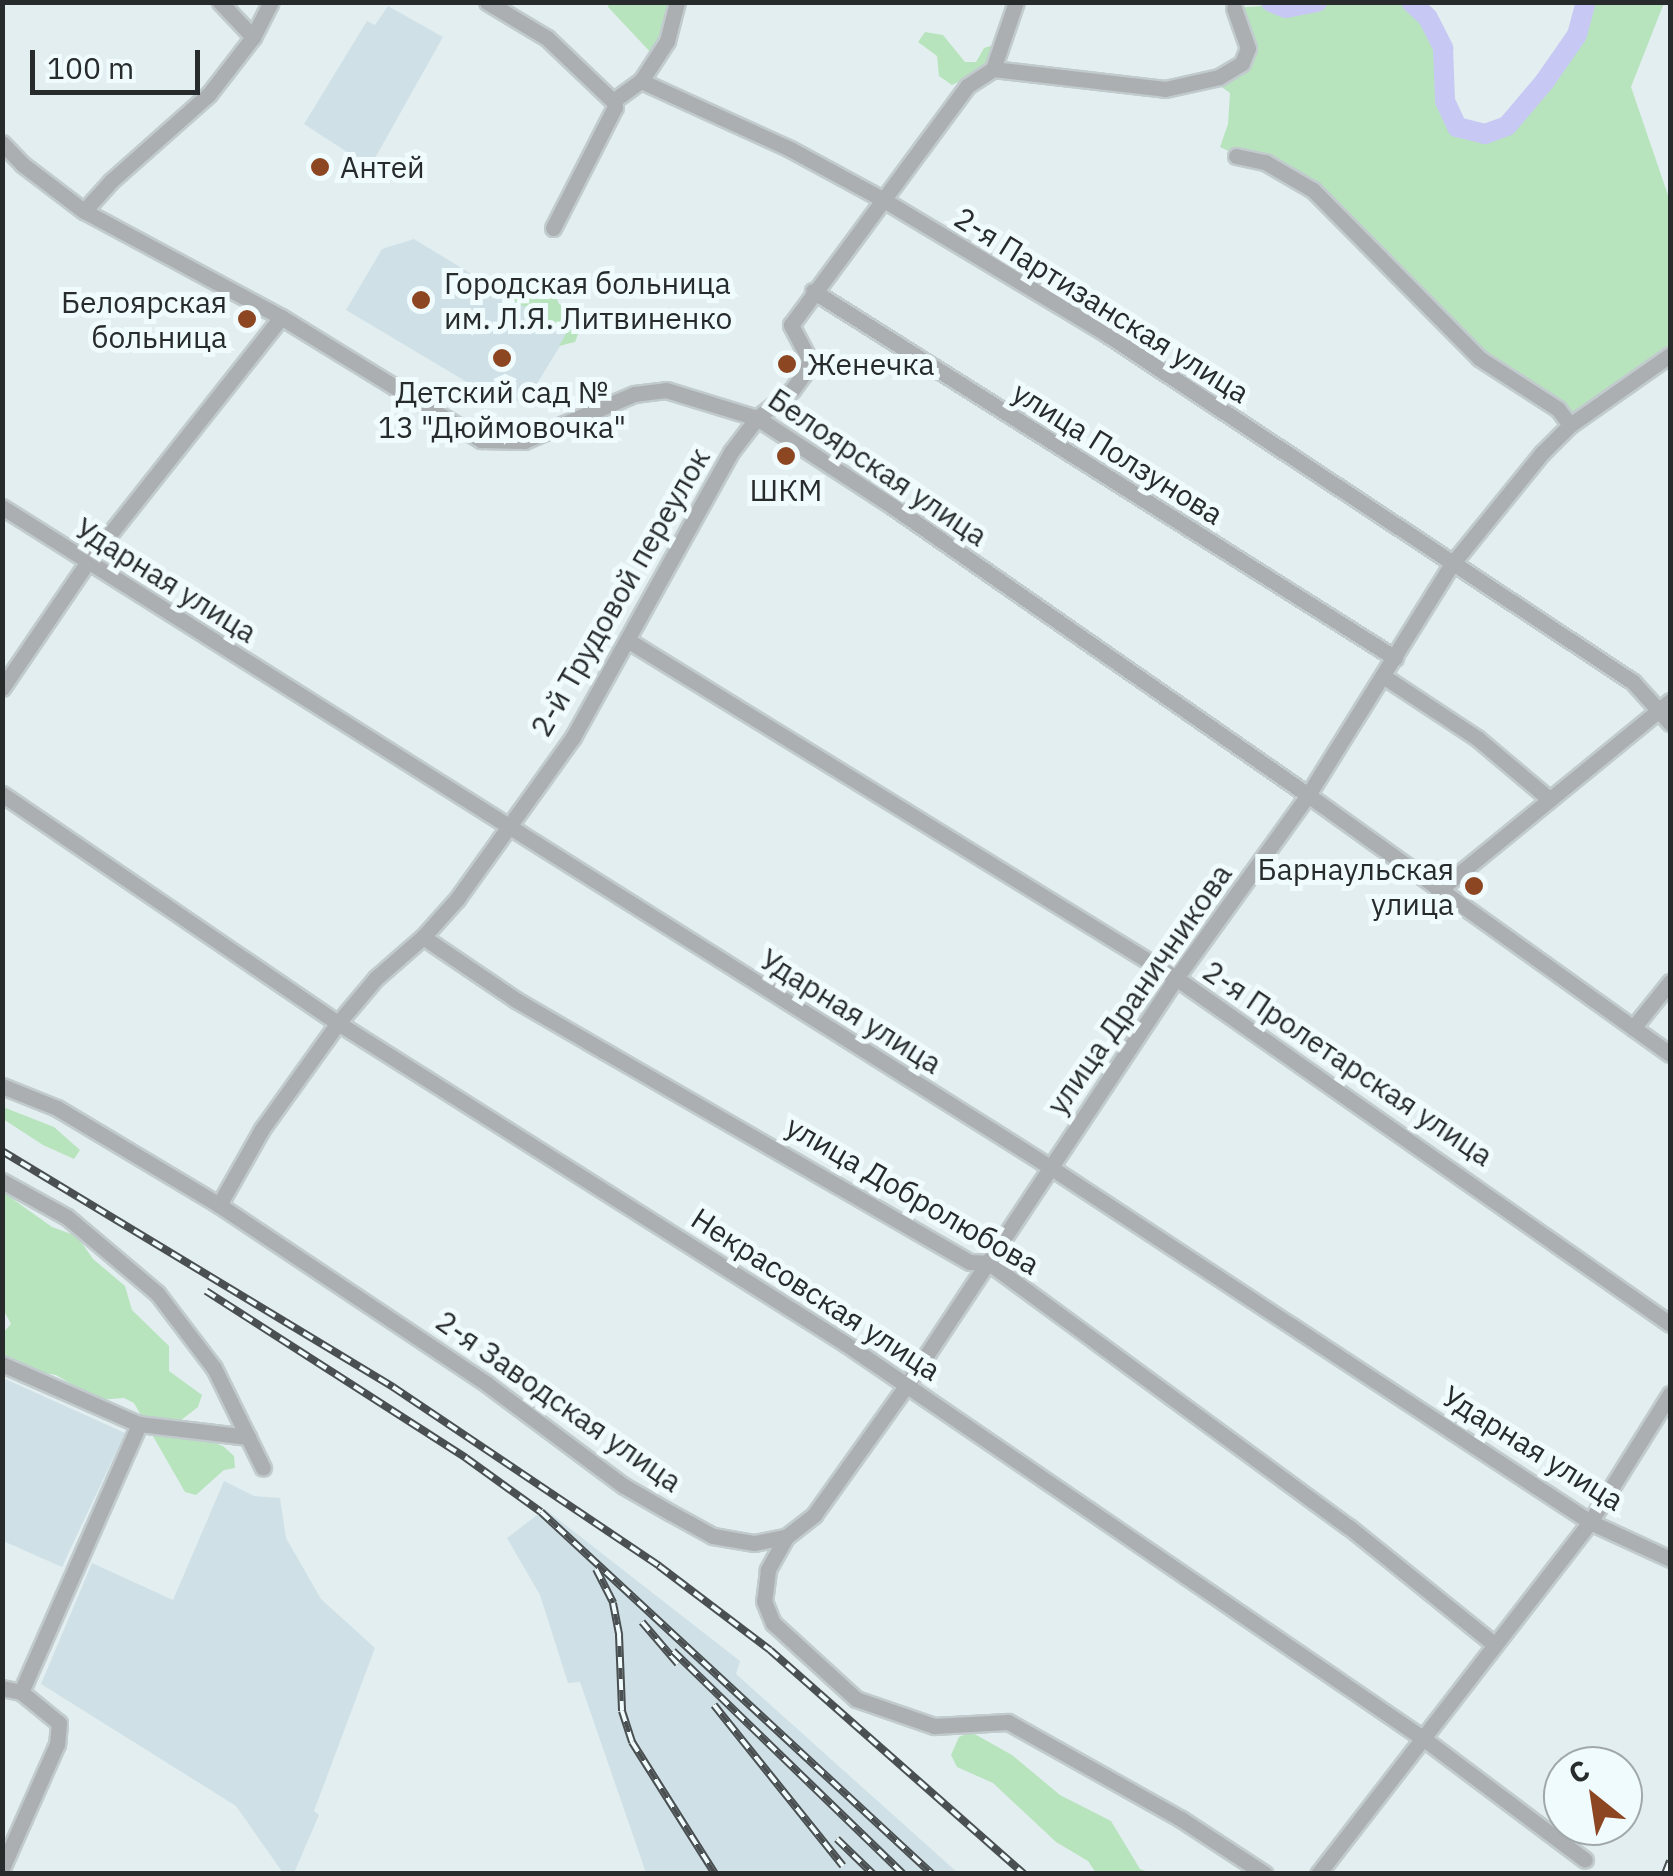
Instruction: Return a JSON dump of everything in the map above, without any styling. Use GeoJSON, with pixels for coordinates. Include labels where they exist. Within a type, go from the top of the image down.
{"type":"FeatureCollection","features":[{"type":"Feature","properties":{"kind":"street"},"geometry":{"type":"LineString","coordinates":[[220,2],[252,37]]}},
{"type":"Feature","properties":{"kind":"street"},"geometry":{"type":"LineString","coordinates":[[84,211],[111,181],[209,94],[252,37],[271,2]]}},
{"type":"Feature","properties":{"kind":"street"},"geometry":{"type":"LineString","coordinates":[[487,2],[547,38],[615,107],[552,228]]}},
{"type":"Feature","properties":{"kind":"street"},"geometry":{"type":"LineString","coordinates":[[613,101],[641,80],[668,41],[677,2]]}},
{"type":"Feature","properties":{"kind":"street"},"geometry":{"type":"LineString","coordinates":[[1016,2],[993,69],[1165,89],[1219,77],[1242,63],[1248,48],[1234,8]]}},
{"type":"Feature","properties":{"kind":"street","name":"2-й Трудовой переулок"},"geometry":{"type":"LineString","coordinates":[[219,1206],[262,1128],[338,1024],[376,978],[423,938],[510,830],[629,640],[731,452],[757,418],[792,390],[810,361],[791,325],[967,86],[993,69]]}},
{"type":"Feature","properties":{"kind":"street","name":"2-я Партизанская улица"},"geometry":{"type":"LineString","coordinates":[[641,80],[823,165],[1108,336],[1633,682],[1667,711]]}},
{"type":"Feature","properties":{"kind":"street","name":"Белоярская улица"},"geometry":{"type":"LineString","coordinates":[[2,143],[22,164],[84,211],[281,317],[481,440],[524,441],[634,394],[666,390],[720,402],[757,418],[892,506],[1308,795],[1670,1054]]}},
{"type":"Feature","properties":{"kind":"street"},"geometry":{"type":"LineString","coordinates":[[1236,156],[1265,162],[1313,190],[1478,358],[1558,410],[1570,425]]}},
{"type":"Feature","properties":{"kind":"street","name":"улица Ползунова"},"geometry":{"type":"LineString","coordinates":[[813,291],[1395,658]]}},
{"type":"Feature","properties":{"kind":"street"},"geometry":{"type":"LineString","coordinates":[[2,688],[88,563],[281,317]]}},
{"type":"Feature","properties":{"kind":"street","name":"улица Драничникова"},"geometry":{"type":"LineString","coordinates":[[786,1537],[814,1514],[906,1386],[1176,978],[1308,795],[1452,564],[1542,453],[1570,425],[1670,355]]}},
{"type":"Feature","properties":{"kind":"street","name":"Ударная улица"},"geometry":{"type":"LineString","coordinates":[[2,507],[1050,1167],[1590,1522],[1670,1559]]}},
{"type":"Feature","properties":{"kind":"street","name":"2-я Пролетарская улица"},"geometry":{"type":"LineString","coordinates":[[629,640],[1176,978],[1471,1180],[1670,1324]]}},
{"type":"Feature","properties":{"kind":"street"},"geometry":{"type":"LineString","coordinates":[[1383,676],[1477,738],[1548,798]]}},
{"type":"Feature","properties":{"kind":"street"},"geometry":{"type":"LineString","coordinates":[[1438,891],[1548,798],[1667,711]]}},
{"type":"Feature","properties":{"kind":"street","name":"Некрасовская улица"},"geometry":{"type":"LineString","coordinates":[[2,794],[338,1024],[626,1203],[906,1386],[1424,1738],[1585,1860]]}},
{"type":"Feature","properties":{"kind":"street","name":"улица Добролюбова"},"geometry":{"type":"LineString","coordinates":[[423,938],[516,1000],[893,1218],[970,1262],[989,1263],[1349,1527],[1494,1644]]}},
{"type":"Feature","properties":{"kind":"street"},"geometry":{"type":"LineString","coordinates":[[1633,1028],[1670,982]]}},
{"type":"Feature","properties":{"kind":"street","name":"2-я Заводская улица"},"geometry":{"type":"LineString","coordinates":[[2,1086],[57,1108],[219,1206],[487,1384],[624,1486],[713,1536],[754,1543],[786,1537]]}},
{"type":"Feature","properties":{"kind":"street"},"geometry":{"type":"LineString","coordinates":[[2,1182],[67,1217],[157,1293],[214,1368],[264,1468]]}},
{"type":"Feature","properties":{"kind":"street"},"geometry":{"type":"LineString","coordinates":[[2,1364],[139,1424],[248,1437]]}},
{"type":"Feature","properties":{"kind":"street"},"geometry":{"type":"LineString","coordinates":[[1318,1874],[1590,1522],[1670,1394]]}},
{"type":"Feature","properties":{"kind":"street"},"geometry":{"type":"LineString","coordinates":[[22,1692],[139,1424]]}},
{"type":"Feature","properties":{"kind":"street"},"geometry":{"type":"LineString","coordinates":[[786,1537],[768,1570],[764,1600],[773,1623],[856,1699],[934,1726],[1008,1722],[1181,1820],[1265,1874]]}},
{"type":"Feature","properties":{"kind":"street"},"geometry":{"type":"LineString","coordinates":[[2,1688],[22,1692],[59,1724],[2,1868]]}},
{"type":"Feature","properties":{"kind":"shaded area"},"geometry":{"type":"Polygon","coordinates":[[[388,6],[443,37],[370,167],[304,124],[367,21],[375,25],[388,6]]]}},
{"type":"Feature","properties":{"kind":"shaded area"},"geometry":{"type":"Polygon","coordinates":[[[414,239],[568,333],[527,400],[502,403],[346,310],[382,249],[414,239]]]}},
{"type":"Feature","properties":{"kind":"shaded area"},"geometry":{"type":"Polygon","coordinates":[[[3,1378],[125,1433],[62,1567],[3,1541],[3,1378]]]}},
{"type":"Feature","properties":{"kind":"shaded area"},"geometry":{"type":"Polygon","coordinates":[[[224,1481],[254,1496],[280,1498],[286,1538],[321,1599],[375,1648],[314,1811],[319,1815],[294,1873],[283,1873],[236,1806],[41,1684],[92,1563],[173,1600],[224,1481]]]}},
{"type":"Feature","properties":{"kind":"shaded area"},"geometry":{"type":"Polygon","coordinates":[[[545,1509],[740,1661],[736,1674],[958,1873],[646,1873],[580,1682],[568,1683],[540,1595],[507,1538],[545,1509]]]}},
{"type":"Feature","properties":{"kind":"green space"},"geometry":{"type":"Polygon","coordinates":[[[1317,2],[1411,3],[1428,18],[1443,48],[1449,111],[1457,127],[1485,134],[1507,125],[1545,81],[1577,35],[1586,3],[1664,3],[1631,87],[1670,201],[1670,355],[1570,425],[1499,374],[1313,190],[1220,147],[1228,124],[1230,93],[1216,83],[1248,48],[1234,8],[1317,2]]]}},
{"type":"Feature","properties":{"kind":"green space"},"geometry":{"type":"Polygon","coordinates":[[[609,3],[667,3],[667,22],[653,55],[608,7],[609,3]]]}},
{"type":"Feature","properties":{"kind":"green space"},"geometry":{"type":"Polygon","coordinates":[[[925,32],[943,35],[965,62],[976,62],[984,48],[997,44],[987,68],[952,85],[939,76],[937,56],[918,42],[925,32]]]}},
{"type":"Feature","properties":{"kind":"green space"},"geometry":{"type":"Polygon","coordinates":[[[494,277],[546,288],[555,294],[559,304],[577,315],[582,324],[575,342],[559,346],[567,332],[488,285],[494,277]]]}},
{"type":"Feature","properties":{"kind":"green space"},"geometry":{"type":"Polygon","coordinates":[[[3,1107],[54,1127],[80,1150],[74,1159],[43,1145],[3,1119],[3,1107]]]}},
{"type":"Feature","properties":{"kind":"green space"},"geometry":{"type":"Polygon","coordinates":[[[3,1192],[52,1227],[77,1236],[93,1259],[125,1286],[132,1310],[169,1346],[169,1371],[202,1395],[198,1407],[180,1421],[195,1436],[223,1446],[234,1456],[235,1468],[224,1470],[196,1495],[185,1492],[134,1403],[124,1398],[98,1400],[56,1375],[29,1370],[3,1355],[2,1334],[11,1324],[3,1309],[3,1192]]]}},
{"type":"Feature","properties":{"kind":"green space"},"geometry":{"type":"Polygon","coordinates":[[[971,1732],[1012,1755],[1060,1795],[1111,1821],[1140,1869],[1151,1873],[1096,1873],[1088,1861],[1056,1842],[993,1783],[957,1767],[951,1755],[959,1737],[971,1732]]]}},
{"type":"Feature","properties":{"kind":"waterway"},"geometry":{"type":"LineString","coordinates":[[1271,2],[1286,8],[1317,2]]}},
{"type":"Feature","properties":{"kind":"waterway"},"geometry":{"type":"LineString","coordinates":[[1411,2],[1428,18],[1443,48],[1445,101],[1457,127],[1485,134],[1507,126],[1545,81],[1577,35],[1586,2]]}},
{"type":"Feature","properties":{"kind":"railway"},"geometry":{"type":"LineString","coordinates":[[2,1151],[393,1387],[659,1566],[770,1650],[1024,1874]]}},
{"type":"Feature","properties":{"kind":"railway"},"geometry":{"type":"LineString","coordinates":[[206,1291],[466,1458],[541,1512],[932,1874]]}},
{"type":"Feature","properties":{"kind":"railway"},"geometry":{"type":"LineString","coordinates":[[596,1569],[613,1603],[619,1635],[622,1711],[632,1742],[715,1874]]}},
{"type":"Feature","properties":{"kind":"railway"},"geometry":{"type":"LineString","coordinates":[[642,1622],[678,1664]]}},
{"type":"Feature","properties":{"kind":"railway"},"geometry":{"type":"LineString","coordinates":[[673,1651],[903,1874]]}},
{"type":"Feature","properties":{"kind":"railway"},"geometry":{"type":"LineString","coordinates":[[714,1705],[843,1866]]}},
{"type":"Feature","properties":{"kind":"railway"},"geometry":{"type":"LineString","coordinates":[[837,1839],[873,1874]]}},
{"type":"Feature","properties":{"kind":"railway"},"geometry":{"type":"LineString","coordinates":[[1665,1874],[1670,1861]]}},
{"type":"Feature","properties":{"kind":"place","name":"Антей"},"geometry":{"type":"Point","coordinates":[320,167]}},
{"type":"Feature","properties":{"kind":"place","name":"Городская больница им. Л.Я. Литвиненко"},"geometry":{"type":"Point","coordinates":[421,300]}},
{"type":"Feature","properties":{"kind":"place","name":"Белоярская больница"},"geometry":{"type":"Point","coordinates":[247,319]}},
{"type":"Feature","properties":{"kind":"place","name":"Детский сад № 13 \"Дюймовочка\""},"geometry":{"type":"Point","coordinates":[502,358]}},
{"type":"Feature","properties":{"kind":"place","name":"Женечка"},"geometry":{"type":"Point","coordinates":[787,364]}},
{"type":"Feature","properties":{"kind":"place","name":"ШКМ"},"geometry":{"type":"Point","coordinates":[786,456]}},
{"type":"Feature","properties":{"kind":"place","name":"Барнаульская улица"},"geometry":{"type":"Point","coordinates":[1474,886]}}]}
